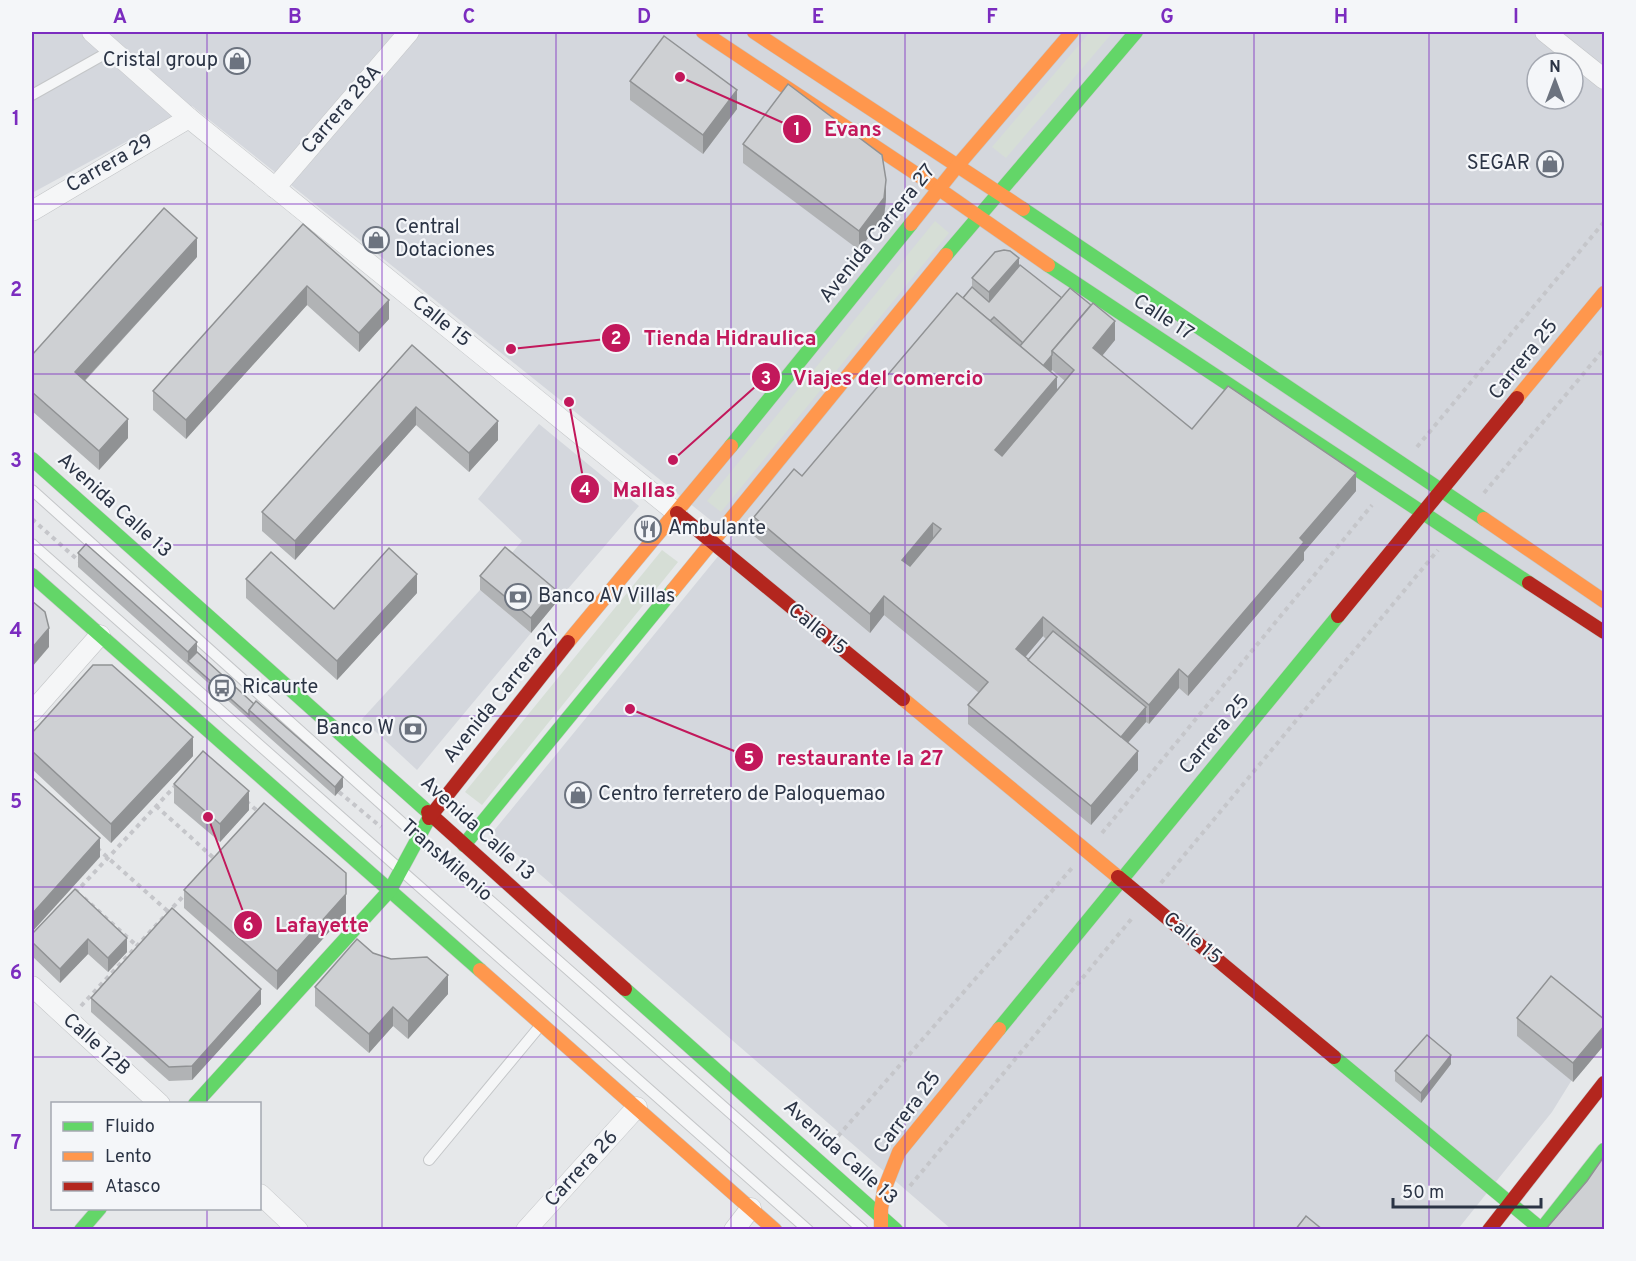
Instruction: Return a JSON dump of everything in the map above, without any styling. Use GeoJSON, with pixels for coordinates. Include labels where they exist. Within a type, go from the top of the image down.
{"type":"FeatureCollection","features":[{"type":"Feature","properties":{"kind":"street","name":"Calle 15"},"geometry":{"type":"LineString","coordinates":[[92,32],[189,118],[676,513],[1121,879],[1541,1229]]}},
{"type":"Feature","properties":{"kind":"street","name":"Carrera 28A"},"geometry":{"type":"LineString","coordinates":[[275,188],[409,32]]}},
{"type":"Feature","properties":{"kind":"street","name":"Calle 17"},"geometry":{"type":"LineString","coordinates":[[703,32],[939,189],[977,217],[1605,632]]}},
{"type":"Feature","properties":{"kind":"street","name":"Calle 17"},"geometry":{"type":"LineString","coordinates":[[754,32],[958,165],[1605,601]]}},
{"type":"Feature","properties":{"kind":"street","name":"Avenida Carrera 27"},"geometry":{"type":"LineString","coordinates":[[197,1102],[390,890],[430,814],[958,165],[1072,32]]}},
{"type":"Feature","properties":{"kind":"street"},"geometry":{"type":"LineString","coordinates":[[464,845],[977,217],[1136,32]]}},
{"type":"Feature","properties":{"kind":"street"},"geometry":{"type":"LineString","coordinates":[[1545,32],[1605,79]]}},
{"type":"Feature","properties":{"kind":"street","name":"Carrera 29"},"geometry":{"type":"LineString","coordinates":[[32,211],[189,118]]}},
{"type":"Feature","properties":{"kind":"street","name":"Carrera 25"},"geometry":{"type":"LineString","coordinates":[[881,1230],[879,1214],[884,1184],[899,1152],[1121,879],[1605,293]]}},
{"type":"Feature","properties":{"kind":"street","name":"Avenida Calle 13"},"geometry":{"type":"LineString","coordinates":[[32,459],[648,1006],[896,1230]]}},
{"type":"Feature","properties":{"kind":"street"},"geometry":{"type":"LineString","coordinates":[[32,575],[775,1230]]}},
{"type":"Feature","properties":{"kind":"street"},"geometry":{"type":"LineString","coordinates":[[32,712],[100,635]]}},
{"type":"Feature","properties":{"kind":"street","name":"Calle 12B"},"geometry":{"type":"LineString","coordinates":[[32,986],[158,1102]]}},
{"type":"Feature","properties":{"kind":"street"},"geometry":{"type":"LineString","coordinates":[[1489,1230],[1605,1083]]}},
{"type":"Feature","properties":{"kind":"street","name":"Carrera 26"},"geometry":{"type":"LineString","coordinates":[[526,1230],[638,1107]]}},
{"type":"Feature","properties":{"kind":"street"},"geometry":{"type":"LineString","coordinates":[[1541,1229],[1605,1150]]}},
{"type":"Feature","properties":{"kind":"street"},"geometry":{"type":"LineString","coordinates":[[261,1195],[298,1230]]}},
{"type":"Feature","properties":{"kind":"street"},"geometry":{"type":"LineString","coordinates":[[734,1230],[751,1208]]}},
{"type":"Feature","properties":{"kind":"street"},"geometry":{"type":"LineString","coordinates":[[81,1230],[99,1210]]}},
{"type":"Feature","properties":{"kind":"lane"},"geometry":{"type":"LineString","coordinates":[[32,95],[112,50]]}},
{"type":"Feature","properties":{"kind":"lane","name":"TransMilenio"},"geometry":{"type":"LineString","coordinates":[[32,490],[418,837],[863,1230]]}},
{"type":"Feature","properties":{"kind":"lane","name":"TransMilenio"},"geometry":{"type":"LineString","coordinates":[[32,544],[808,1230]]}},
{"type":"Feature","properties":{"kind":"lane"},"geometry":{"type":"LineString","coordinates":[[429,1160],[542,1024]]}},
{"type":"Feature","properties":{"kind":"path"},"geometry":{"type":"LineString","coordinates":[[1404,464],[1605,222]]}},
{"type":"Feature","properties":{"kind":"path"},"geometry":{"type":"LineString","coordinates":[[1470,509],[1605,349]]}},
{"type":"Feature","properties":{"kind":"path"},"geometry":{"type":"LineString","coordinates":[[828,1147],[1087,851],[1386,488]]}},
{"type":"Feature","properties":{"kind":"path"},"geometry":{"type":"LineString","coordinates":[[32,519],[81,563]]}},
{"type":"Feature","properties":{"kind":"path"},"geometry":{"type":"LineString","coordinates":[[909,1187],[1453,532]]}},
{"type":"Feature","properties":{"kind":"path"},"geometry":{"type":"LineString","coordinates":[[69,899],[178,783]]}},
{"type":"Feature","properties":{"kind":"path"},"geometry":{"type":"LineString","coordinates":[[252,820],[278,792]]}},
{"type":"Feature","properties":{"kind":"path"},"geometry":{"type":"LineString","coordinates":[[339,792],[382,825],[376,833]]}},
{"type":"Feature","properties":{"kind":"path"},"geometry":{"type":"LineString","coordinates":[[156,807],[216,860],[223,852]]}},
{"type":"Feature","properties":{"kind":"path"},"geometry":{"type":"LineString","coordinates":[[91,843],[177,920]]}},
{"type":"Feature","properties":{"kind":"path"},"geometry":{"type":"LineString","coordinates":[[68,1020],[192,886]]}},
{"type":"Feature","properties":{"kind":"path"},"geometry":{"type":"LineString","coordinates":[[77,891],[137,946]]}},
{"type":"Feature","properties":{"kind":"shaded area"},"geometry":{"type":"Polygon","coordinates":[[[32,32],[1604,32],[1604,1028],[1552,1112],[1458,1229],[951,1229],[492,833],[733,538],[192,106],[32,193],[32,32]]]}},
{"type":"Feature","properties":{"kind":"shaded area"},"geometry":{"type":"Polygon","coordinates":[[[1090,32],[1113,32],[1006,158],[992,147],[1090,32]]]}},
{"type":"Feature","properties":{"kind":"shaded area"},"geometry":{"type":"Polygon","coordinates":[[[935,221],[949,233],[721,512],[707,501],[935,221]]]}},
{"type":"Feature","properties":{"kind":"shaded area"},"geometry":{"type":"Polygon","coordinates":[[[539,424],[639,506],[555,604],[505,561],[522,541],[478,499],[539,424]]]}},
{"type":"Feature","properties":{"kind":"shaded area"},"geometry":{"type":"Polygon","coordinates":[[[662,550],[678,562],[482,805],[465,792],[662,550]]]}},
{"type":"Feature","properties":{"kind":"shaded area"},"geometry":{"type":"Polygon","coordinates":[[[480,590],[531,633],[417,770],[362,719],[480,590]]]}},
{"type":"Feature","properties":{"kind":"building"},"geometry":{"type":"Polygon","coordinates":[[[664,36],[737,90],[703,135],[630,81],[664,36]]]}},
{"type":"Feature","properties":{"kind":"building"},"geometry":{"type":"Polygon","coordinates":[[[788,84],[882,155],[886,180],[884,198],[859,231],[743,144],[788,84]]]}},
{"type":"Feature","properties":{"kind":"building"},"geometry":{"type":"Polygon","coordinates":[[[164,208],[197,238],[75,372],[128,419],[99,451],[32,392],[32,355],[164,208]]]}},
{"type":"Feature","properties":{"kind":"building"},"geometry":{"type":"Polygon","coordinates":[[[303,224],[389,300],[359,333],[307,286],[186,420],[153,391],[303,224]]]}},
{"type":"Feature","properties":{"kind":"building"},"geometry":{"type":"Polygon","coordinates":[[[1010,251],[1019,258],[989,292],[972,278],[995,252],[1010,251]]]}},
{"type":"Feature","properties":{"kind":"building"},"geometry":{"type":"Polygon","coordinates":[[[1020,265],[1062,298],[1023,343],[994,317],[990,321],[963,298],[972,287],[989,302],[1020,265]]]}},
{"type":"Feature","properties":{"kind":"building"},"geometry":{"type":"Polygon","coordinates":[[[1070,288],[1091,305],[1052,351],[1052,355],[1043,366],[1020,346],[1070,288]]]}},
{"type":"Feature","properties":{"kind":"building"},"geometry":{"type":"Polygon","coordinates":[[[957,293],[1057,377],[995,450],[1002,456],[1074,370],[1052,351],[1093,303],[1115,321],[1093,348],[1192,429],[1228,386],[1356,473],[1300,538],[1304,542],[1188,677],[1179,669],[1149,705],[1043,617],[1016,649],[1138,751],[1091,806],[968,705],[988,682],[884,596],[870,614],[754,517],[794,469],[802,476],[957,293]],[[933,523],[902,560],[910,566],[941,529],[933,523]]]}},
{"type":"Feature","properties":{"kind":"building"},"geometry":{"type":"Polygon","coordinates":[[[412,345],[498,421],[469,453],[416,407],[295,541],[262,512],[412,345]]]}},
{"type":"Feature","properties":{"kind":"building"},"geometry":{"type":"Polygon","coordinates":[[[86,544],[197,642],[188,652],[78,553],[86,544]]]}},
{"type":"Feature","properties":{"kind":"building","name":"Banco AV Villas"},"geometry":{"type":"Polygon","coordinates":[[[505,547],[555,589],[531,618],[480,576],[505,547]]]}},
{"type":"Feature","properties":{"kind":"building"},"geometry":{"type":"Polygon","coordinates":[[[389,548],[417,574],[337,661],[246,579],[271,552],[334,609],[389,548]]]}},
{"type":"Feature","properties":{"kind":"building"},"geometry":{"type":"Polygon","coordinates":[[[32,601],[45,612],[49,628],[32,648],[32,601]]]}},
{"type":"Feature","properties":{"kind":"building"},"geometry":{"type":"Polygon","coordinates":[[[1053,631],[1146,707],[1121,737],[1028,660],[1053,631]]]}},
{"type":"Feature","properties":{"kind":"building"},"geometry":{"type":"Polygon","coordinates":[[[197,652],[254,704],[249,710],[249,715],[188,661],[197,652]]]}},
{"type":"Feature","properties":{"kind":"building"},"geometry":{"type":"Polygon","coordinates":[[[93,665],[112,665],[193,737],[111,824],[32,751],[32,733],[93,665]]]}},
{"type":"Feature","properties":{"kind":"building"},"geometry":{"type":"Polygon","coordinates":[[[256,701],[343,777],[335,787],[249,710],[256,701]]]}},
{"type":"Feature","properties":{"kind":"building"},"geometry":{"type":"Polygon","coordinates":[[[203,751],[249,791],[220,824],[174,784],[203,751]]]}},
{"type":"Feature","properties":{"kind":"building"},"geometry":{"type":"Polygon","coordinates":[[[32,777],[100,838],[32,914],[32,777]]]}},
{"type":"Feature","properties":{"kind":"building"},"geometry":{"type":"Polygon","coordinates":[[[264,803],[346,873],[346,894],[277,971],[184,890],[264,803]]]}},
{"type":"Feature","properties":{"kind":"building"},"geometry":{"type":"Polygon","coordinates":[[[75,889],[127,938],[108,958],[88,939],[60,969],[32,942],[32,934],[75,889]]]}},
{"type":"Feature","properties":{"kind":"building"},"geometry":{"type":"Polygon","coordinates":[[[172,908],[261,989],[192,1066],[169,1067],[91,998],[172,908]]]}},
{"type":"Feature","properties":{"kind":"building"},"geometry":{"type":"Polygon","coordinates":[[[357,939],[373,953],[391,959],[427,957],[448,975],[408,1021],[393,1007],[369,1034],[315,987],[357,939]]]}},
{"type":"Feature","properties":{"kind":"building"},"geometry":{"type":"Polygon","coordinates":[[[1551,976],[1605,1020],[1605,1025],[1573,1063],[1517,1018],[1551,976]]]}},
{"type":"Feature","properties":{"kind":"building"},"geometry":{"type":"Polygon","coordinates":[[[1427,1035],[1451,1055],[1421,1093],[1395,1071],[1427,1035]]]}},
{"type":"Feature","properties":{"kind":"building"},"geometry":{"type":"Polygon","coordinates":[[[1605,1155],[1605,1230],[1545,1230],[1587,1181],[1605,1155]]]}},
{"type":"Feature","properties":{"kind":"building"},"geometry":{"type":"Polygon","coordinates":[[[1306,1216],[1323,1230],[1295,1230],[1306,1216]]]}},
{"type":"Feature","properties":{"kind":"traffic: fast"},"geometry":{"type":"LineString","coordinates":[[946,255],[1136,32]]}},
{"type":"Feature","properties":{"kind":"traffic: fast"},"geometry":{"type":"LineString","coordinates":[[1023,209],[1484,519]]}},
{"type":"Feature","properties":{"kind":"traffic: fast"},"geometry":{"type":"LineString","coordinates":[[731,446],[911,224]]}},
{"type":"Feature","properties":{"kind":"traffic: fast"},"geometry":{"type":"LineString","coordinates":[[1048,265],[1529,583]]}},
{"type":"Feature","properties":{"kind":"traffic: fast"},"geometry":{"type":"LineString","coordinates":[[32,459],[428,812]]}},
{"type":"Feature","properties":{"kind":"traffic: fast"},"geometry":{"type":"LineString","coordinates":[[32,575],[480,970]]}},
{"type":"Feature","properties":{"kind":"traffic: fast"},"geometry":{"type":"LineString","coordinates":[[464,845],[673,590]]}},
{"type":"Feature","properties":{"kind":"traffic: fast"},"geometry":{"type":"LineString","coordinates":[[999,1029],[1338,616]]}},
{"type":"Feature","properties":{"kind":"traffic: fast"},"geometry":{"type":"LineString","coordinates":[[197,1102],[390,890],[429,818]]}},
{"type":"Feature","properties":{"kind":"traffic: fast"},"geometry":{"type":"LineString","coordinates":[[625,989],[896,1230]]}},
{"type":"Feature","properties":{"kind":"traffic: fast"},"geometry":{"type":"LineString","coordinates":[[1334,1057],[1541,1229]]}},
{"type":"Feature","properties":{"kind":"traffic: fast"},"geometry":{"type":"LineString","coordinates":[[1541,1230],[1604,1150]]}},
{"type":"Feature","properties":{"kind":"traffic: fast"},"geometry":{"type":"LineString","coordinates":[[81,1230],[98,1210]]}},
{"type":"Feature","properties":{"kind":"traffic: slow"},"geometry":{"type":"LineString","coordinates":[[703,32],[939,189],[1048,265]]}},
{"type":"Feature","properties":{"kind":"traffic: slow"},"geometry":{"type":"LineString","coordinates":[[754,32],[1023,209]]}},
{"type":"Feature","properties":{"kind":"traffic: slow"},"geometry":{"type":"LineString","coordinates":[[911,224],[958,165],[1072,32]]}},
{"type":"Feature","properties":{"kind":"traffic: slow"},"geometry":{"type":"LineString","coordinates":[[673,590],[946,255]]}},
{"type":"Feature","properties":{"kind":"traffic: slow"},"geometry":{"type":"LineString","coordinates":[[1517,398],[1604,293]]}},
{"type":"Feature","properties":{"kind":"traffic: slow"},"geometry":{"type":"LineString","coordinates":[[568,642],[731,446]]}},
{"type":"Feature","properties":{"kind":"traffic: slow"},"geometry":{"type":"LineString","coordinates":[[1484,519],[1604,601]]}},
{"type":"Feature","properties":{"kind":"traffic: slow"},"geometry":{"type":"LineString","coordinates":[[903,699],[1118,877]]}},
{"type":"Feature","properties":{"kind":"traffic: slow"},"geometry":{"type":"LineString","coordinates":[[480,970],[775,1230]]}},
{"type":"Feature","properties":{"kind":"traffic: slow"},"geometry":{"type":"LineString","coordinates":[[881,1230],[884,1190],[899,1152],[999,1029]]}},
{"type":"Feature","properties":{"kind":"traffic: jam"},"geometry":{"type":"LineString","coordinates":[[1338,616],[1517,398]]}},
{"type":"Feature","properties":{"kind":"traffic: jam"},"geometry":{"type":"LineString","coordinates":[[677,513],[903,699]]}},
{"type":"Feature","properties":{"kind":"traffic: jam"},"geometry":{"type":"LineString","coordinates":[[1529,583],[1604,632]]}},
{"type":"Feature","properties":{"kind":"traffic: jam"},"geometry":{"type":"LineString","coordinates":[[429,818],[568,642]]}},
{"type":"Feature","properties":{"kind":"traffic: jam"},"geometry":{"type":"LineString","coordinates":[[428,812],[625,989]]}},
{"type":"Feature","properties":{"kind":"traffic: jam"},"geometry":{"type":"LineString","coordinates":[[1118,877],[1334,1057]]}},
{"type":"Feature","properties":{"kind":"traffic: jam"},"geometry":{"type":"LineString","coordinates":[[1489,1230],[1604,1083]]}},
{"type":"Feature","properties":{"kind":"place","name":"Cristal group"},"geometry":{"type":"Point","coordinates":[237,61]}},
{"type":"Feature","properties":{"kind":"place","name":"Evans"},"geometry":{"type":"Point","coordinates":[680,77]}},
{"type":"Feature","properties":{"kind":"place","name":"SEGAR"},"geometry":{"type":"Point","coordinates":[1550,164]}},
{"type":"Feature","properties":{"kind":"place","name":"Central Dotaciones"},"geometry":{"type":"Point","coordinates":[376,240]}},
{"type":"Feature","properties":{"kind":"place","name":"Tienda Hidraulica"},"geometry":{"type":"Point","coordinates":[511,349]}},
{"type":"Feature","properties":{"kind":"place","name":"Mallas"},"geometry":{"type":"Point","coordinates":[569,402]}},
{"type":"Feature","properties":{"kind":"place","name":"Viajes del comercio"},"geometry":{"type":"Point","coordinates":[673,460]}},
{"type":"Feature","properties":{"kind":"place","name":"Ambulante"},"geometry":{"type":"Point","coordinates":[648,529]}},
{"type":"Feature","properties":{"kind":"place","name":"Banco AV Villas"},"geometry":{"type":"Point","coordinates":[518,597]}},
{"type":"Feature","properties":{"kind":"place","name":"Ricaurte"},"geometry":{"type":"Point","coordinates":[222,688]}},
{"type":"Feature","properties":{"kind":"place","name":"restaurante la 27"},"geometry":{"type":"Point","coordinates":[630,709]}},
{"type":"Feature","properties":{"kind":"place","name":"Banco W"},"geometry":{"type":"Point","coordinates":[413,729]}},
{"type":"Feature","properties":{"kind":"place","name":"Centro ferretero de Paloquemao"},"geometry":{"type":"Point","coordinates":[578,795]}},
{"type":"Feature","properties":{"kind":"place","name":"Lafayette"},"geometry":{"type":"Point","coordinates":[208,817]}}]}
